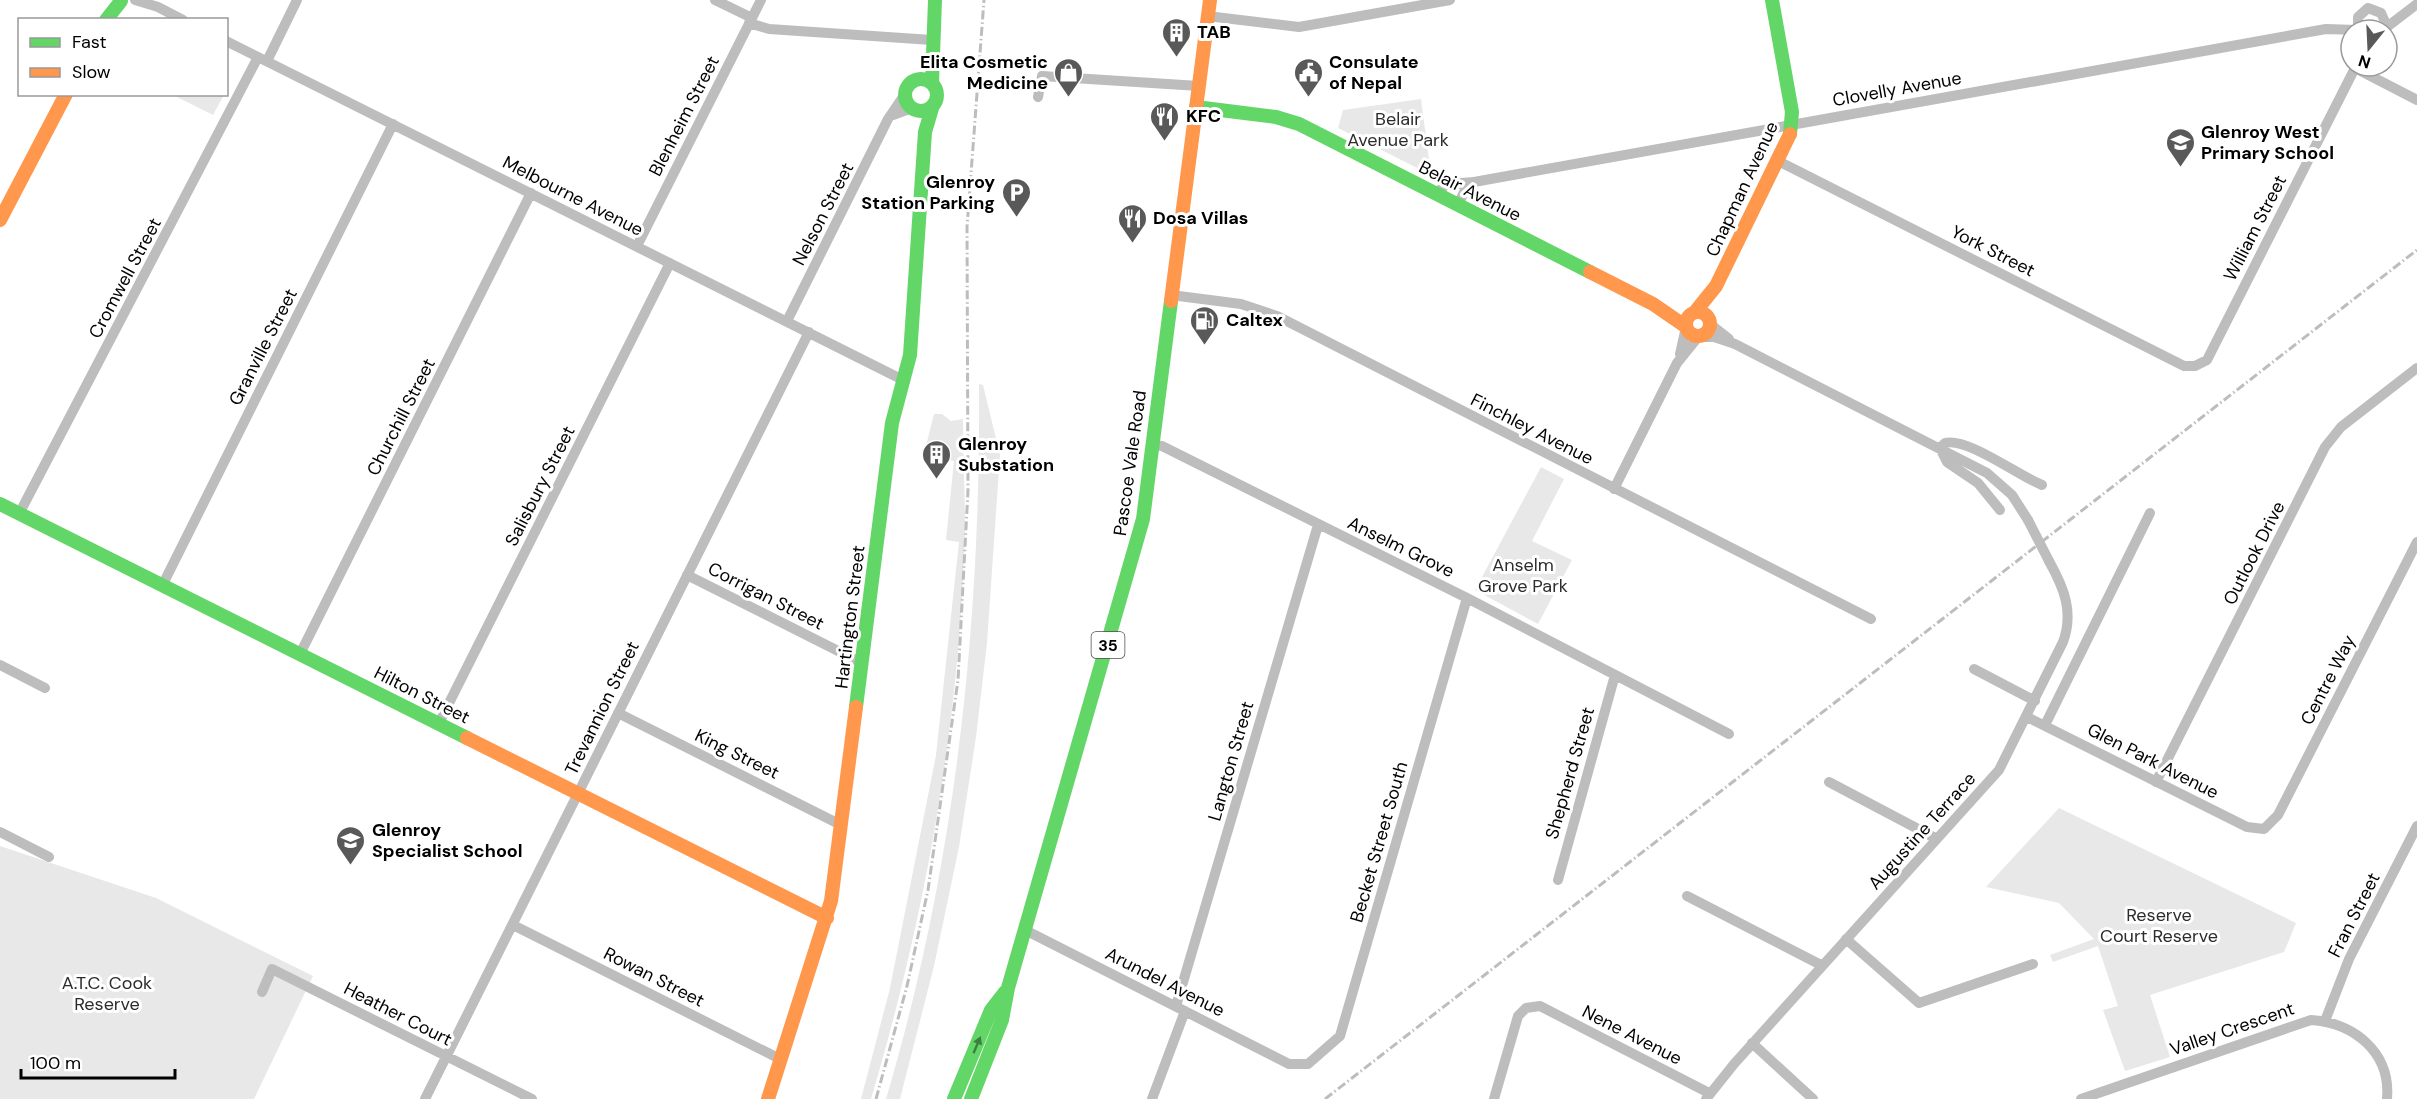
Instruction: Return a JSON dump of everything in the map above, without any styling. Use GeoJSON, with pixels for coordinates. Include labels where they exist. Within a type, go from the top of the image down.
{"type":"FeatureCollection","features":[{"type":"Feature","properties":{"kind":"street"},"geometry":{"type":"LineString","coordinates":[[107,18],[122,0],[154,3],[180,18]]}},
{"type":"Feature","properties":{"kind":"street","name":"Cromwell Street"},"geometry":{"type":"LineString","coordinates":[[19,514],[263,59],[297,0]]}},
{"type":"Feature","properties":{"kind":"street"},"geometry":{"type":"LineString","coordinates":[[715,0],[769,29],[932,40]]}},
{"type":"Feature","properties":{"kind":"street","name":"Blenheim Street"},"geometry":{"type":"LineString","coordinates":[[637,246],[761,0]]}},
{"type":"Feature","properties":{"kind":"street"},"geometry":{"type":"LineString","coordinates":[[887,120],[892,115],[914,109],[925,110],[933,105],[937,92],[932,83],[931,61],[935,0]]}},
{"type":"Feature","properties":{"kind":"street","name":"Pascoe Vale Road"},"geometry":{"type":"LineString","coordinates":[[970,1099],[1002,1020],[1008,988],[1143,519],[1210,0]]}},
{"type":"Feature","properties":{"kind":"street"},"geometry":{"type":"LineString","coordinates":[[1208,16],[1299,27],[1450,0]]}},
{"type":"Feature","properties":{"kind":"street","name":"Chapman Avenue"},"geometry":{"type":"LineString","coordinates":[[1689,320],[1716,286],[1778,161],[1793,124],[1772,0]]}},
{"type":"Feature","properties":{"kind":"street"},"geometry":{"type":"LineString","coordinates":[[2399,18],[2417,4]]}},
{"type":"Feature","properties":{"kind":"street","name":"Clovelly Avenue"},"geometry":{"type":"LineString","coordinates":[[2326,28],[2362,9],[2378,8],[2399,11],[2417,4]]}},
{"type":"Feature","properties":{"kind":"street","name":"Clovelly Avenue"},"geometry":{"type":"LineString","coordinates":[[1436,193],[1447,184],[1474,182],[2326,28],[2339,29]]}},
{"type":"Feature","properties":{"kind":"street","name":"Melbourne Avenue"},"geometry":{"type":"LineString","coordinates":[[228,42],[905,381]]}},
{"type":"Feature","properties":{"kind":"street"},"geometry":{"type":"LineString","coordinates":[[914,109],[905,94],[909,84],[918,79],[931,61]]}},
{"type":"Feature","properties":{"kind":"street"},"geometry":{"type":"LineString","coordinates":[[1038,97],[1042,76],[1199,86]]}},
{"type":"Feature","properties":{"kind":"street","name":"William Street"},"geometry":{"type":"LineString","coordinates":[[2195,366],[2207,360],[2350,78]]}},
{"type":"Feature","properties":{"kind":"street"},"geometry":{"type":"LineString","coordinates":[[2376,78],[2417,100]]}},
{"type":"Feature","properties":{"kind":"street"},"geometry":{"type":"LineString","coordinates":[[918,79],[932,83]]}},
{"type":"Feature","properties":{"kind":"street","name":"Nelson Street"},"geometry":{"type":"LineString","coordinates":[[787,321],[887,120],[905,94]]}},
{"type":"Feature","properties":{"kind":"street"},"geometry":{"type":"LineString","coordinates":[[0,220],[65,96]]}},
{"type":"Feature","properties":{"kind":"street","name":"Hartington Street"},"geometry":{"type":"LineString","coordinates":[[768,1099],[827,918],[892,423],[905,381],[912,335],[925,132],[933,105]]}},
{"type":"Feature","properties":{"kind":"street","name":"Belair Avenue"},"geometry":{"type":"LineString","coordinates":[[1196,107],[1288,120],[1689,320]]}},
{"type":"Feature","properties":{"kind":"street","name":"Hartington Street"},"geometry":{"type":"LineString","coordinates":[[914,109],[925,132]]}},
{"type":"Feature","properties":{"kind":"street","name":"Granville Street"},"geometry":{"type":"LineString","coordinates":[[162,585],[393,124]]}},
{"type":"Feature","properties":{"kind":"street","name":"York Street"},"geometry":{"type":"LineString","coordinates":[[1778,161],[2184,366],[2195,366]]}},
{"type":"Feature","properties":{"kind":"street"},"geometry":{"type":"LineString","coordinates":[[1458,204],[1466,188],[1474,182]]}},
{"type":"Feature","properties":{"kind":"street","name":"Churchill Street"},"geometry":{"type":"LineString","coordinates":[[300,654],[531,194]]}},
{"type":"Feature","properties":{"kind":"street","name":"Salisbury Street"},"geometry":{"type":"LineString","coordinates":[[439,723],[670,263]]}},
{"type":"Feature","properties":{"kind":"street","name":"Chapman Avenue"},"geometry":{"type":"LineString","coordinates":[[1710,321],[1716,286]]}},
{"type":"Feature","properties":{"kind":"street","name":"Finchley Avenue"},"geometry":{"type":"LineString","coordinates":[[1171,295],[1241,304],[1277,316],[1870,619]]}},
{"type":"Feature","properties":{"kind":"street"},"geometry":{"type":"LineString","coordinates":[[1614,489],[1677,363],[1689,320],[1703,313],[1736,344]]}},
{"type":"Feature","properties":{"kind":"street"},"geometry":{"type":"LineString","coordinates":[[1689,320],[1690,334],[1699,337],[1714,337],[1736,344],[1940,448],[1947,462],[1978,483],[2000,510]]}},
{"type":"Feature","properties":{"kind":"street"},"geometry":{"type":"LineString","coordinates":[[1677,363],[1699,337],[1708,331],[1710,321]]}},
{"type":"Feature","properties":{"kind":"street","name":"Trevannion Street"},"geometry":{"type":"LineString","coordinates":[[425,1099],[809,332]]}},
{"type":"Feature","properties":{"kind":"street","name":"Outlook Drive"},"geometry":{"type":"LineString","coordinates":[[2156,782],[2325,447],[2341,427],[2417,368]]}},
{"type":"Feature","properties":{"kind":"street"},"geometry":{"type":"LineString","coordinates":[[1940,448],[1948,442],[1957,443],[2042,485]]}},
{"type":"Feature","properties":{"kind":"street","name":"Anselm Grove"},"geometry":{"type":"LineString","coordinates":[[1152,444],[1162,446],[1467,598],[1730,734]]}},
{"type":"Feature","properties":{"kind":"street","name":"Augustine Terrace"},"geometry":{"type":"LineString","coordinates":[[1707,1096],[1821,965],[1999,770],[2035,701],[2069,625],[2066,596],[2028,520],[2012,495],[1996,479],[1940,448]]}},
{"type":"Feature","properties":{"kind":"street","name":"Hilton Street"},"geometry":{"type":"LineString","coordinates":[[0,504],[827,918]]}},
{"type":"Feature","properties":{"kind":"street"},"geometry":{"type":"LineString","coordinates":[[2045,725],[2150,513]]}},
{"type":"Feature","properties":{"kind":"street","name":"Langton Street"},"geometry":{"type":"LineString","coordinates":[[1152,1099],[1180,1009],[1318,525]]}},
{"type":"Feature","properties":{"kind":"street","name":"Centre Way"},"geometry":{"type":"LineString","coordinates":[[2264,830],[2278,815],[2417,542]]}},
{"type":"Feature","properties":{"kind":"street","name":"Corrigan Street"},"geometry":{"type":"LineString","coordinates":[[687,575],[862,663]]}},
{"type":"Feature","properties":{"kind":"street","name":"Becket Street South"},"geometry":{"type":"LineString","coordinates":[[1289,1064],[1308,1064],[1340,1036],[1467,598]]}},
{"type":"Feature","properties":{"kind":"street"},"geometry":{"type":"LineString","coordinates":[[0,665],[45,688]]}},
{"type":"Feature","properties":{"kind":"street"},"geometry":{"type":"LineString","coordinates":[[1974,669],[2035,701]]}},
{"type":"Feature","properties":{"kind":"street","name":"Shepherd Street"},"geometry":{"type":"LineString","coordinates":[[1558,880],[1615,675]]}},
{"type":"Feature","properties":{"kind":"street","name":"King Street"},"geometry":{"type":"LineString","coordinates":[[618,714],[841,825]]}},
{"type":"Feature","properties":{"kind":"street","name":"Glen Park Avenue"},"geometry":{"type":"LineString","coordinates":[[2027,717],[2247,827],[2264,830]]}},
{"type":"Feature","properties":{"kind":"street"},"geometry":{"type":"LineString","coordinates":[[1829,782],[1937,839]]}},
{"type":"Feature","properties":{"kind":"street","name":"Fran Street"},"geometry":{"type":"LineString","coordinates":[[2325,1021],[2349,959],[2417,826]]}},
{"type":"Feature","properties":{"kind":"street"},"geometry":{"type":"LineString","coordinates":[[0,832],[49,857]]}},
{"type":"Feature","properties":{"kind":"street"},"geometry":{"type":"LineString","coordinates":[[1687,896],[1821,965]]}},
{"type":"Feature","properties":{"kind":"street","name":"Rowan Street"},"geometry":{"type":"LineString","coordinates":[[513,925],[780,1059]]}},
{"type":"Feature","properties":{"kind":"street","name":"Arundel Avenue"},"geometry":{"type":"LineString","coordinates":[[1025,930],[1289,1064]]}},
{"type":"Feature","properties":{"kind":"street"},"geometry":{"type":"LineString","coordinates":[[1846,939],[1919,1003],[2033,964]]}},
{"type":"Feature","properties":{"kind":"street","name":"Heather Court"},"geometry":{"type":"LineString","coordinates":[[262,992],[272,969],[532,1099]]}},
{"type":"Feature","properties":{"kind":"street","name":"Pascoe Vale Road"},"geometry":{"type":"LineString","coordinates":[[954,1099],[991,1010],[1008,988]]}},
{"type":"Feature","properties":{"kind":"street","name":"Nene Avenue"},"geometry":{"type":"LineString","coordinates":[[1494,1099],[1518,1016],[1526,1008],[1540,1006],[1707,1096]]}},
{"type":"Feature","properties":{"kind":"street","name":"Valley Crescent"},"geometry":{"type":"LineString","coordinates":[[2081,1099],[2298,1023],[2325,1021],[2350,1029],[2373,1049],[2382,1063],[2386,1077],[2387,1099]]}},
{"type":"Feature","properties":{"kind":"street"},"geometry":{"type":"LineString","coordinates":[[1752,1043],[1813,1099]]}},
{"type":"Feature","properties":{"kind":"green space"},"geometry":{"type":"Polygon","coordinates":[[[175,96],[223,96],[213,115],[175,96]]]}},
{"type":"Feature","properties":{"kind":"green space","name":"Belair Avenue Park"},"geometry":{"type":"Polygon","coordinates":[[[1421,99],[1431,175],[1338,128],[1343,110],[1421,99]]]}},
{"type":"Feature","properties":{"kind":"green space"},"geometry":{"type":"Polygon","coordinates":[[[979,384],[983,385],[1000,455],[987,643],[976,737],[959,847],[934,966],[900,1099],[886,1099],[910,1012],[930,923],[959,745],[969,655],[975,565],[979,384]]]}},
{"type":"Feature","properties":{"kind":"green space"},"geometry":{"type":"Polygon","coordinates":[[[934,414],[942,414],[951,421],[963,419],[965,528],[956,673],[948,745],[924,888],[891,1029],[871,1099],[861,1099],[890,988],[936,755],[959,542],[946,540],[954,461],[923,458],[934,414]]]}},
{"type":"Feature","properties":{"kind":"green space","name":"Anselm Grove Park"},"geometry":{"type":"Polygon","coordinates":[[[1541,467],[1564,479],[1532,541],[1572,560],[1538,624],[1475,590],[1541,467]]]}},
{"type":"Feature","properties":{"kind":"green space","name":"Reserve Court Reserve"},"geometry":{"type":"Polygon","coordinates":[[[2059,808],[2296,923],[2284,952],[2150,995],[2170,1057],[2125,1071],[2103,1010],[2118,1006],[2098,946],[2053,962],[2050,955],[2094,939],[2059,903],[1986,887],[2059,808]]]}},
{"type":"Feature","properties":{"kind":"green space","name":"A.T.C. Cook Reserve"},"geometry":{"type":"Polygon","coordinates":[[[0,846],[156,898],[313,976],[254,1099],[0,1099],[0,846]]]}},
{"type":"Feature","properties":{"kind":"railway"},"geometry":{"type":"LineString","coordinates":[[876,1099],[907,986],[928,890],[958,680],[968,490],[967,227],[984,0]]}},
{"type":"Feature","properties":{"kind":"railway"},"geometry":{"type":"LineString","coordinates":[[1325,1099],[2417,250]]}},
{"type":"Feature","properties":{"kind":"traffic: fast"},"geometry":{"type":"LineString","coordinates":[[932,83],[935,0]]}},
{"type":"Feature","properties":{"kind":"traffic: fast"},"geometry":{"type":"LineString","coordinates":[[1772,0],[1792,112],[1790,134]]}},
{"type":"Feature","properties":{"kind":"traffic: fast"},"geometry":{"type":"LineString","coordinates":[[108,18],[121,1]]}},
{"type":"Feature","properties":{"kind":"traffic: fast"},"geometry":{"type":"LineString","coordinates":[[921,79],[932,84],[937,95],[932,106],[921,111],[910,106],[905,95],[910,84],[921,79]]}},
{"type":"Feature","properties":{"kind":"traffic: fast"},"geometry":{"type":"LineString","coordinates":[[856,707],[892,423],[910,355],[925,132],[933,105]]}},
{"type":"Feature","properties":{"kind":"traffic: fast"},"geometry":{"type":"LineString","coordinates":[[1196,107],[1276,117],[1299,124],[1590,272]]}},
{"type":"Feature","properties":{"kind":"traffic: fast"},"geometry":{"type":"LineString","coordinates":[[971,1099],[1002,1020],[1008,988],[1143,519],[1171,301]]}},
{"type":"Feature","properties":{"kind":"traffic: fast"},"geometry":{"type":"LineString","coordinates":[[0,504],[467,738]]}},
{"type":"Feature","properties":{"kind":"traffic: fast"},"geometry":{"type":"LineString","coordinates":[[954,1099],[991,1010],[1005,992]]}},
{"type":"Feature","properties":{"kind":"traffic: slow"},"geometry":{"type":"LineString","coordinates":[[1171,301],[1210,0]]}},
{"type":"Feature","properties":{"kind":"traffic: slow"},"geometry":{"type":"LineString","coordinates":[[0,220],[65,96]]}},
{"type":"Feature","properties":{"kind":"traffic: slow"},"geometry":{"type":"LineString","coordinates":[[1695,312],[1716,286],[1790,134]]}},
{"type":"Feature","properties":{"kind":"traffic: slow"},"geometry":{"type":"LineString","coordinates":[[1590,272],[1653,304],[1685,326]]}},
{"type":"Feature","properties":{"kind":"traffic: slow"},"geometry":{"type":"LineString","coordinates":[[1698,312],[1707,315],[1710,324],[1707,333],[1698,336],[1689,333],[1686,324],[1689,315],[1698,312]]}},
{"type":"Feature","properties":{"kind":"traffic: slow"},"geometry":{"type":"LineString","coordinates":[[768,1099],[831,901],[856,707]]}},
{"type":"Feature","properties":{"kind":"traffic: slow"},"geometry":{"type":"LineString","coordinates":[[467,738],[827,918]]}},
{"type":"Feature","properties":{"kind":"place","name":"TAB"},"geometry":{"type":"Point","coordinates":[1176,58]}},
{"type":"Feature","properties":{"kind":"place","name":"Elita Cosmetic Medicine"},"geometry":{"type":"Point","coordinates":[1069,98]}},
{"type":"Feature","properties":{"kind":"place","name":"Consulate of Nepal"},"geometry":{"type":"Point","coordinates":[1308,98]}},
{"type":"Feature","properties":{"kind":"place","name":"KFC"},"geometry":{"type":"Point","coordinates":[1165,142]}},
{"type":"Feature","properties":{"kind":"place","name":"Glenroy West Primary School"},"geometry":{"type":"Point","coordinates":[2180,168]}},
{"type":"Feature","properties":{"kind":"place","name":"Glenroy Station Parking"},"geometry":{"type":"Point","coordinates":[1016,218]}},
{"type":"Feature","properties":{"kind":"place","name":"Dosa Villas"},"geometry":{"type":"Point","coordinates":[1132,244]}},
{"type":"Feature","properties":{"kind":"place","name":"Caltex"},"geometry":{"type":"Point","coordinates":[1205,346]}},
{"type":"Feature","properties":{"kind":"place","name":"Glenroy Substation"},"geometry":{"type":"Point","coordinates":[937,480]}},
{"type":"Feature","properties":{"kind":"place","name":"Glenroy Specialist School"},"geometry":{"type":"Point","coordinates":[351,866]}}]}
